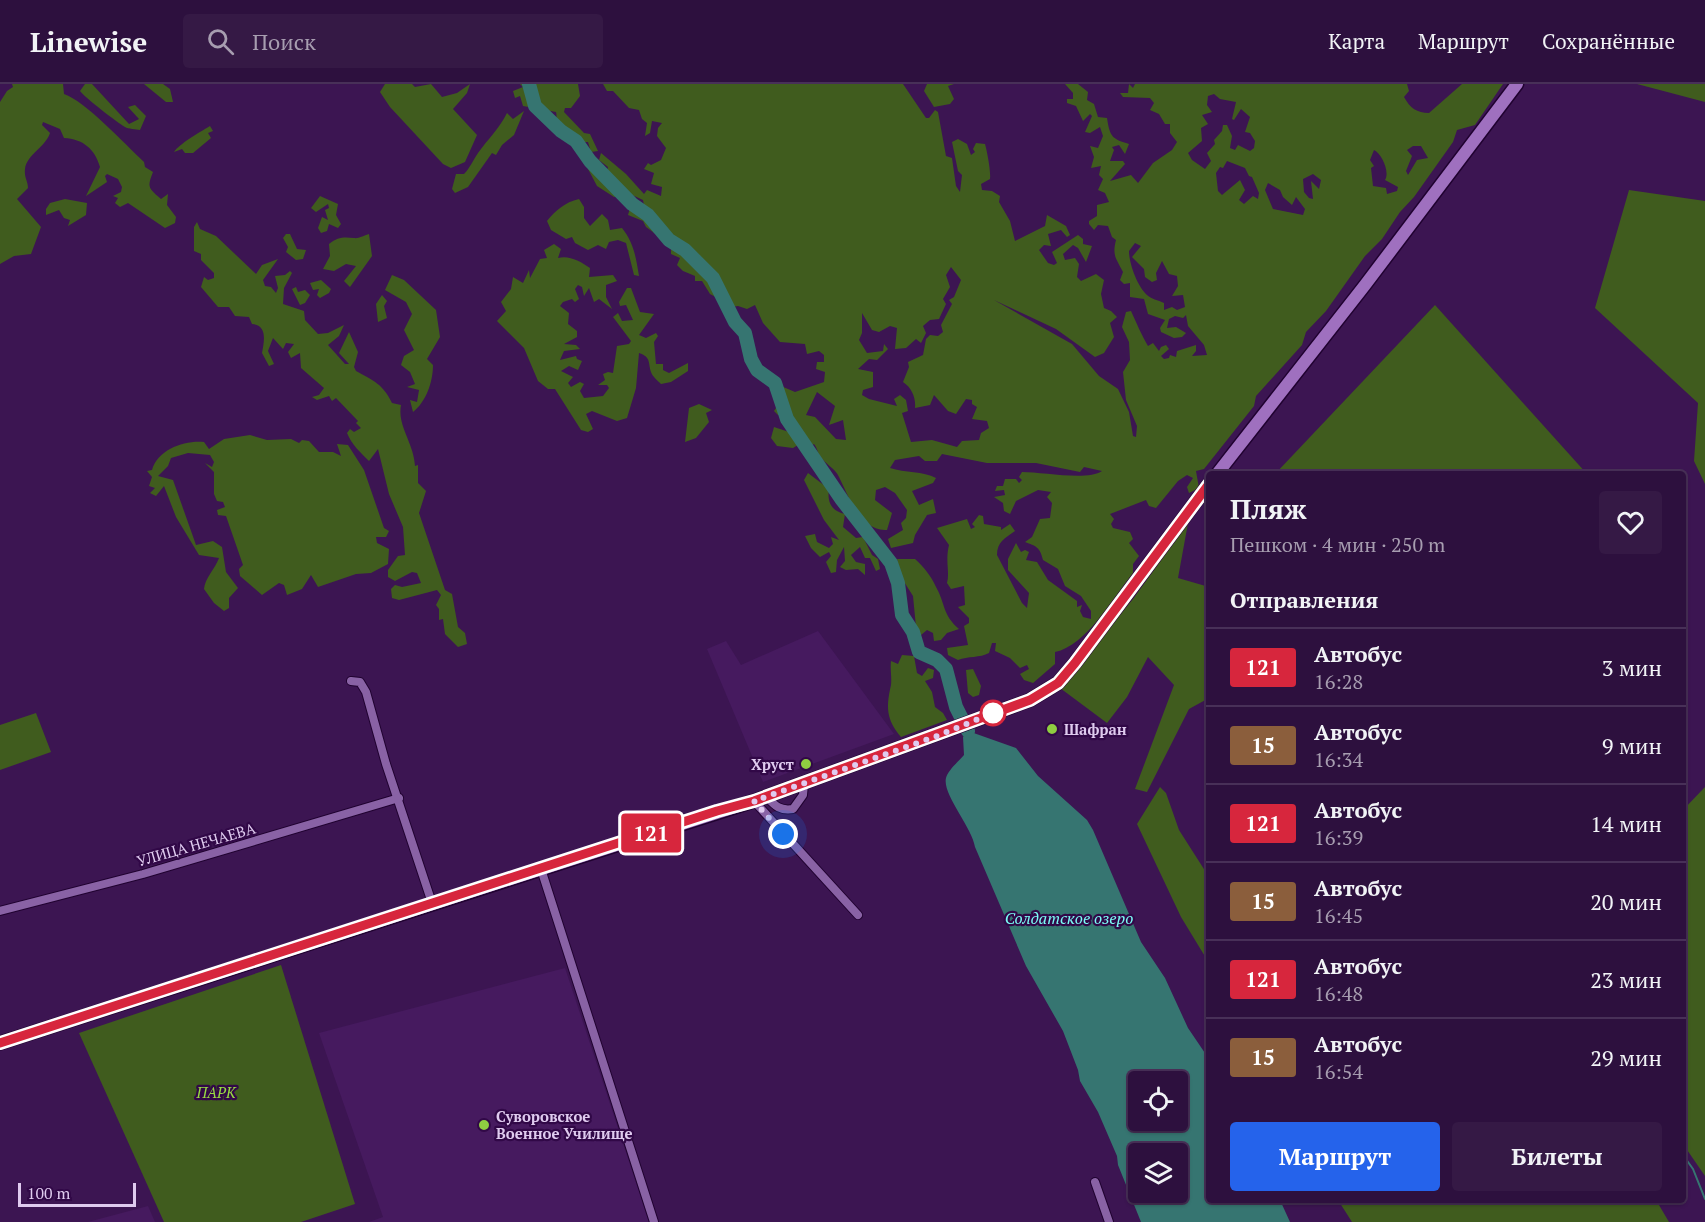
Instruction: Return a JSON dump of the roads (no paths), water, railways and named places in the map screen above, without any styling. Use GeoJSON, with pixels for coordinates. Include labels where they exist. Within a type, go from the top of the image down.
{"type":"FeatureCollection","features":[{"type":"Feature","properties":{"kind":"main road"},"geometry":{"type":"LineString","coordinates":[[1219,471],[1365,285],[1517,84]]}},
{"type":"Feature","properties":{"kind":"main road"},"geometry":{"type":"LineString","coordinates":[[0,1042],[767,797],[1030,700],[1058,683],[1075,663],[1206,488]]}},
{"type":"Feature","properties":{"kind":"street"},"geometry":{"type":"LineString","coordinates":[[351,681],[360,682],[366,692],[386,764],[432,903]]}},
{"type":"Feature","properties":{"kind":"street"},"geometry":{"type":"LineString","coordinates":[[767,797],[776,807],[784,810],[793,808],[803,795],[804,784]]}},
{"type":"Feature","properties":{"kind":"street","name":"УЛИЦА НЕЧАЕВА"},"geometry":{"type":"LineString","coordinates":[[0,912],[143,874],[399,798]]}},
{"type":"Feature","properties":{"kind":"street"},"geometry":{"type":"LineString","coordinates":[[754,801],[858,915]]}},
{"type":"Feature","properties":{"kind":"street"},"geometry":{"type":"LineString","coordinates":[[541,868],[654,1222]]}},
{"type":"Feature","properties":{"kind":"street"},"geometry":{"type":"LineString","coordinates":[[1095,1182],[1109,1222]]}},
{"type":"Feature","properties":{"kind":"water","name":"Солдатское озеро"},"geometry":{"type":"Polygon","coordinates":[[[968,731],[1016,748],[1038,776],[1087,820],[1141,942],[1165,978],[1188,1028],[1206,1055],[1206,1203],[1281,1203],[1290,1222],[1141,1222],[1133,1203],[1188,1203],[1188,1143],[1128,1143],[1128,1190],[1118,1165],[1117,1156],[1098,1112],[1080,1081],[1063,1031],[1026,966],[969,830],[948,793],[946,778],[964,755],[963,737],[968,731]]]}},
{"type":"Feature","properties":{"kind":"waterway"},"geometry":{"type":"LineString","coordinates":[[529,84],[535,106],[561,131],[576,141],[590,161],[632,204],[648,215],[669,240],[685,250],[713,278],[735,322],[745,333],[751,359],[757,370],[775,383],[787,419],[842,500],[891,563],[898,583],[902,615],[913,632],[919,652],[937,660],[946,669],[956,707],[968,731]]}},
{"type":"Feature","properties":{"kind":"waterway"},"geometry":{"type":"LineString","coordinates":[[1686,1159],[1693,1169],[1705,1199]]}},
{"type":"Feature","properties":{"kind":"place","name":"Шафран"},"geometry":{"type":"Point","coordinates":[1052,729]}},
{"type":"Feature","properties":{"kind":"place","name":"Хруст"},"geometry":{"type":"Point","coordinates":[806,764]}},
{"type":"Feature","properties":{"kind":"place","name":"Суворовское Военное Училище"},"geometry":{"type":"Point","coordinates":[484,1125]}},
{"type":"Feature","properties":{"kind":"park label","name":"ПАРК"},"geometry":{"type":"Point","coordinates":[216,1092]}}]}
